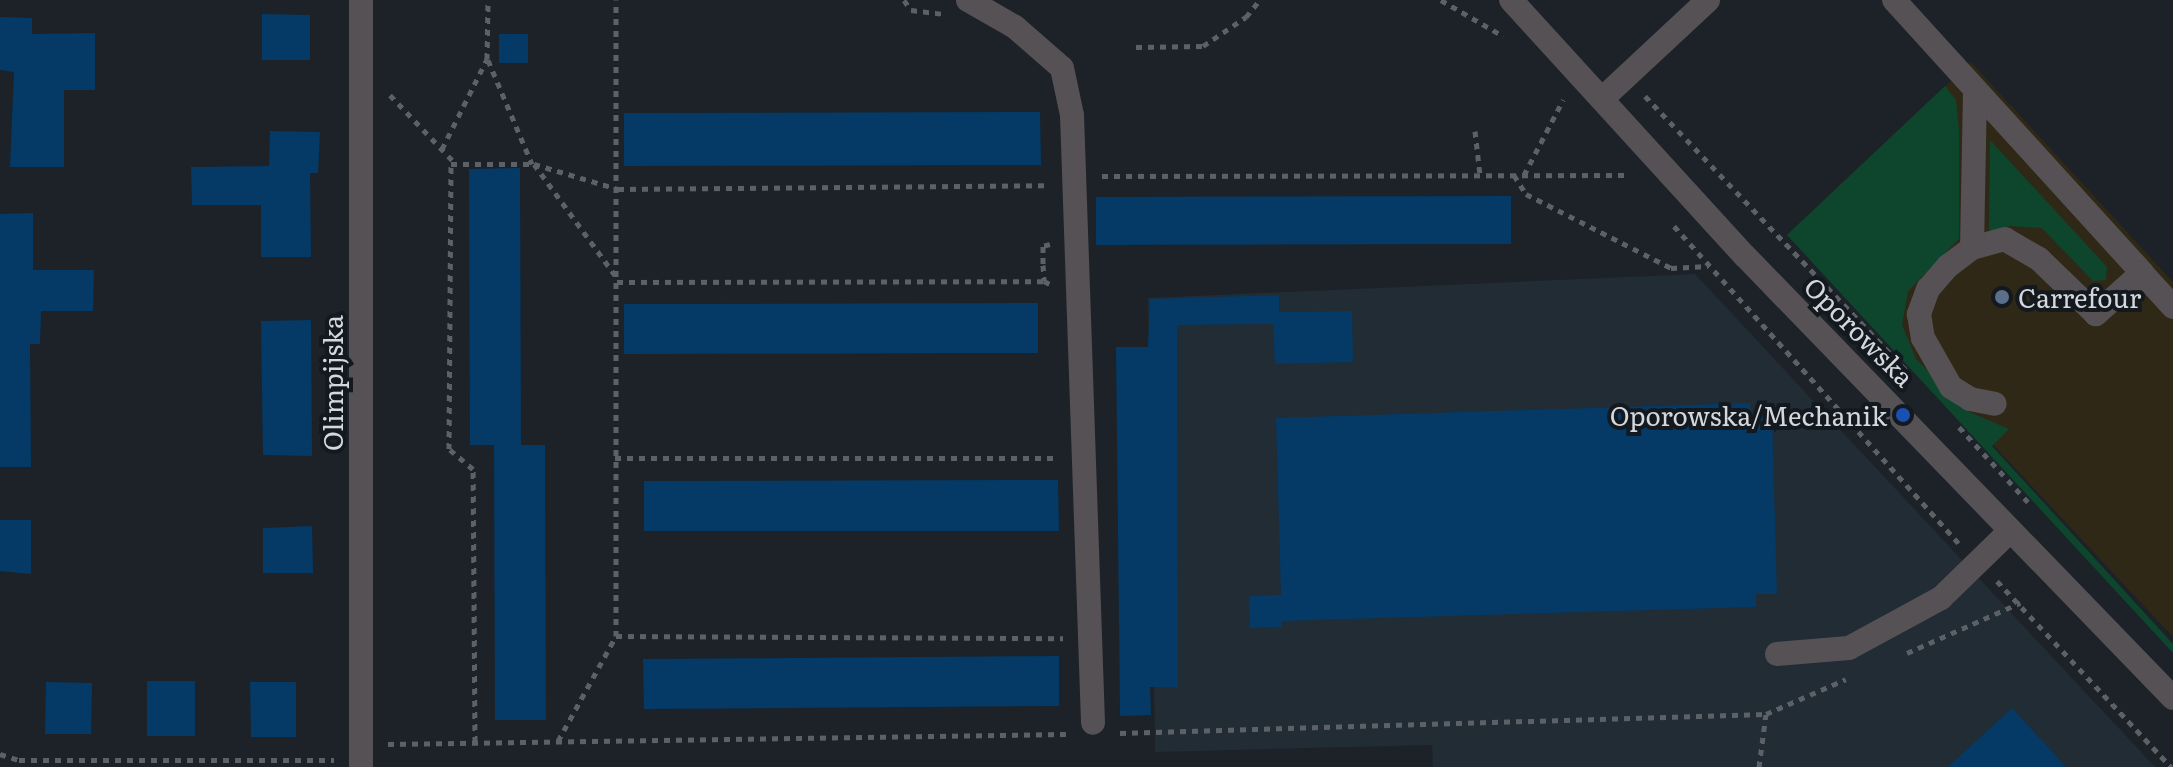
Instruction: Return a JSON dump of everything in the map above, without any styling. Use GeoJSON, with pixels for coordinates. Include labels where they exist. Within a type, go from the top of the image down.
{"type":"FeatureCollection","features":[{"type":"Feature","properties":{"kind":"street","name":"Olimpijska"},"geometry":{"type":"LineString","coordinates":[[361,0],[361,767]]}},
{"type":"Feature","properties":{"kind":"street","name":"Oporowska"},"geometry":{"type":"LineString","coordinates":[[1511,0],[1745,256],[2173,698]]}},
{"type":"Feature","properties":{"kind":"street"},"geometry":{"type":"LineString","coordinates":[[1602,99],[1708,0]]}},
{"type":"Feature","properties":{"kind":"street"},"geometry":{"type":"LineString","coordinates":[[1894,0],[2173,307]]}},
{"type":"Feature","properties":{"kind":"street"},"geometry":{"type":"LineString","coordinates":[[959,8],[1015,27],[1062,68],[1072,115],[1093,725]]}},
{"type":"Feature","properties":{"kind":"street"},"geometry":{"type":"LineString","coordinates":[[1972,248],[1975,90]]}},
{"type":"Feature","properties":{"kind":"street"},"geometry":{"type":"LineString","coordinates":[[1995,404],[1970,399],[1951,387],[1933,360],[1919,314],[1928,289],[1972,248],[2005,239],[2023,247],[2096,314],[2142,273]]}},
{"type":"Feature","properties":{"kind":"street"},"geometry":{"type":"LineString","coordinates":[[1777,654],[1849,648],[1941,598],[2010,531]]}},
{"type":"Feature","properties":{"kind":"path"},"geometry":{"type":"LineString","coordinates":[[488,0],[487,59],[533,164],[617,280]]}},
{"type":"Feature","properties":{"kind":"path"},"geometry":{"type":"LineString","coordinates":[[558,741],[616,636],[616,0]]}},
{"type":"Feature","properties":{"kind":"path"},"geometry":{"type":"LineString","coordinates":[[904,0],[911,10],[959,8]]}},
{"type":"Feature","properties":{"kind":"path"},"geometry":{"type":"LineString","coordinates":[[1136,47],[1203,46],[1246,17],[1260,0]]}},
{"type":"Feature","properties":{"kind":"path"},"geometry":{"type":"LineString","coordinates":[[1441,0],[1493,34],[1511,39],[1494,19]]}},
{"type":"Feature","properties":{"kind":"path"},"geometry":{"type":"LineString","coordinates":[[442,149],[487,59]]}},
{"type":"Feature","properties":{"kind":"path"},"geometry":{"type":"LineString","coordinates":[[1626,79],[1668,116],[1909,373]]}},
{"type":"Feature","properties":{"kind":"path"},"geometry":{"type":"LineString","coordinates":[[1553,87],[1573,110]]}},
{"type":"Feature","properties":{"kind":"path"},"geometry":{"type":"LineString","coordinates":[[383,105],[386,92],[456,163]]}},
{"type":"Feature","properties":{"kind":"path"},"geometry":{"type":"LineString","coordinates":[[1524,175],[1564,99]]}},
{"type":"Feature","properties":{"kind":"path"},"geometry":{"type":"LineString","coordinates":[[1475,131],[1480,175]]}},
{"type":"Feature","properties":{"kind":"path"},"geometry":{"type":"LineString","coordinates":[[475,742],[473,469],[449,449],[451,164],[533,164],[618,189],[1057,185]]}},
{"type":"Feature","properties":{"kind":"path"},"geometry":{"type":"LineString","coordinates":[[1620,164],[1639,186]]}},
{"type":"Feature","properties":{"kind":"path"},"geometry":{"type":"LineString","coordinates":[[1514,175],[1526,194],[1671,268],[1709,266]]}},
{"type":"Feature","properties":{"kind":"path"},"geometry":{"type":"LineString","coordinates":[[1093,176],[1629,175]]}},
{"type":"Feature","properties":{"kind":"path"},"geometry":{"type":"LineString","coordinates":[[1669,220],[1977,562],[2020,603],[2171,767]]}},
{"type":"Feature","properties":{"kind":"path"},"geometry":{"type":"LineString","coordinates":[[1044,281],[1043,246],[1058,239]]}},
{"type":"Feature","properties":{"kind":"path"},"geometry":{"type":"LineString","coordinates":[[617,280],[1044,281],[1056,289]]}},
{"type":"Feature","properties":{"kind":"path"},"geometry":{"type":"LineString","coordinates":[[1951,419],[2036,510]]}},
{"type":"Feature","properties":{"kind":"path"},"geometry":{"type":"LineString","coordinates":[[1055,449],[1055,458]]}},
{"type":"Feature","properties":{"kind":"path"},"geometry":{"type":"LineString","coordinates":[[615,458],[1063,460]]}},
{"type":"Feature","properties":{"kind":"path"},"geometry":{"type":"LineString","coordinates":[[1893,659],[2020,603]]}},
{"type":"Feature","properties":{"kind":"path"},"geometry":{"type":"LineString","coordinates":[[1063,629],[1063,638],[1068,644]]}},
{"type":"Feature","properties":{"kind":"path"},"geometry":{"type":"LineString","coordinates":[[616,636],[1063,638]]}},
{"type":"Feature","properties":{"kind":"path"},"geometry":{"type":"LineString","coordinates":[[386,744],[1071,734],[1093,725],[1766,714],[1851,677]]}},
{"type":"Feature","properties":{"kind":"path"},"geometry":{"type":"LineString","coordinates":[[1759,767],[1766,714]]}},
{"type":"Feature","properties":{"kind":"path"},"geometry":{"type":"LineString","coordinates":[[0,754],[19,760],[337,760]]}},
{"type":"Feature","properties":{"kind":"shaded area"},"geometry":{"type":"Polygon","coordinates":[[[1971,62],[2173,282],[2173,637],[1792,230],[1971,62]]]}},
{"type":"Feature","properties":{"kind":"shaded area"},"geometry":{"type":"Polygon","coordinates":[[[1695,274],[2155,767],[1433,767],[1432,745],[1155,752],[1148,298],[1695,274]]]}},
{"type":"Feature","properties":{"kind":"green space"},"geometry":{"type":"Polygon","coordinates":[[[1945,86],[1956,100],[1959,130],[1959,239],[1908,291],[1902,325],[1916,359],[1969,412],[2009,429],[1992,446],[2173,644],[2173,653],[1787,235],[1945,86]]]}},
{"type":"Feature","properties":{"kind":"green space"},"geometry":{"type":"Polygon","coordinates":[[[1990,140],[2107,267],[2106,280],[2093,281],[2042,228],[2009,226],[1995,235],[1989,229],[1990,140]]]}},
{"type":"Feature","properties":{"kind":"building"},"geometry":{"type":"Polygon","coordinates":[[[262,14],[310,15],[310,60],[262,60],[262,14]]]}},
{"type":"Feature","properties":{"kind":"building"},"geometry":{"type":"Polygon","coordinates":[[[0,17],[32,18],[32,34],[95,33],[95,90],[64,90],[64,167],[10,167],[14,72],[0,70],[0,17]]]}},
{"type":"Feature","properties":{"kind":"building"},"geometry":{"type":"Polygon","coordinates":[[[499,34],[528,34],[528,63],[499,63],[499,34]]]}},
{"type":"Feature","properties":{"kind":"building"},"geometry":{"type":"Polygon","coordinates":[[[1040,112],[1041,165],[624,166],[624,113],[1040,112]]]}},
{"type":"Feature","properties":{"kind":"building"},"geometry":{"type":"Polygon","coordinates":[[[270,131],[320,132],[318,173],[310,173],[311,257],[261,257],[261,205],[192,205],[191,167],[269,166],[270,131]]]}},
{"type":"Feature","properties":{"kind":"building"},"geometry":{"type":"Polygon","coordinates":[[[520,168],[521,445],[545,445],[546,720],[495,720],[494,445],[470,445],[469,169],[520,168]]]}},
{"type":"Feature","properties":{"kind":"building"},"geometry":{"type":"Polygon","coordinates":[[[1511,196],[1511,244],[1096,245],[1096,197],[1511,196]]]}},
{"type":"Feature","properties":{"kind":"building"},"geometry":{"type":"Polygon","coordinates":[[[33,213],[33,270],[94,270],[93,311],[41,311],[40,344],[30,344],[31,467],[0,467],[0,214],[33,213]]]}},
{"type":"Feature","properties":{"kind":"building"},"geometry":{"type":"Polygon","coordinates":[[[1279,295],[1279,312],[1352,311],[1353,362],[1275,364],[1273,324],[1177,325],[1178,687],[1150,687],[1151,715],[1120,716],[1116,347],[1148,347],[1150,299],[1279,295]]]}},
{"type":"Feature","properties":{"kind":"building"},"geometry":{"type":"Polygon","coordinates":[[[1038,303],[1038,353],[624,354],[624,304],[1038,303]]]}},
{"type":"Feature","properties":{"kind":"building"},"geometry":{"type":"Polygon","coordinates":[[[311,320],[312,456],[263,455],[261,321],[311,320]]]}},
{"type":"Feature","properties":{"kind":"building"},"geometry":{"type":"Polygon","coordinates":[[[1750,403],[1750,417],[1772,416],[1777,594],[1756,594],[1756,607],[1282,621],[1282,627],[1250,628],[1249,596],[1281,595],[1276,418],[1750,403]]]}},
{"type":"Feature","properties":{"kind":"building"},"geometry":{"type":"Polygon","coordinates":[[[1058,480],[1059,531],[644,531],[644,481],[1058,480]]]}},
{"type":"Feature","properties":{"kind":"building"},"geometry":{"type":"Polygon","coordinates":[[[0,520],[31,520],[31,574],[0,571],[0,520]]]}},
{"type":"Feature","properties":{"kind":"building"},"geometry":{"type":"Polygon","coordinates":[[[312,526],[313,573],[263,573],[263,528],[312,526]]]}},
{"type":"Feature","properties":{"kind":"building"},"geometry":{"type":"Polygon","coordinates":[[[1059,656],[1059,706],[644,709],[643,659],[1059,656]]]}},
{"type":"Feature","properties":{"kind":"building"},"geometry":{"type":"Polygon","coordinates":[[[147,681],[195,681],[195,736],[147,736],[147,681]]]}},
{"type":"Feature","properties":{"kind":"building"},"geometry":{"type":"Polygon","coordinates":[[[46,682],[92,683],[91,734],[45,734],[46,682]]]}},
{"type":"Feature","properties":{"kind":"building"},"geometry":{"type":"Polygon","coordinates":[[[250,682],[296,682],[296,737],[251,737],[250,682]]]}},
{"type":"Feature","properties":{"kind":"building"},"geometry":{"type":"Polygon","coordinates":[[[2012,708],[2066,767],[1948,767],[2012,708]]]}},
{"type":"Feature","properties":{"kind":"place","name":"Carrefour"},"geometry":{"type":"Point","coordinates":[2002,297]}},
{"type":"Feature","properties":{"kind":"place","name":"Oporowska/Mechanik"},"geometry":{"type":"Point","coordinates":[1903,415]}}]}
